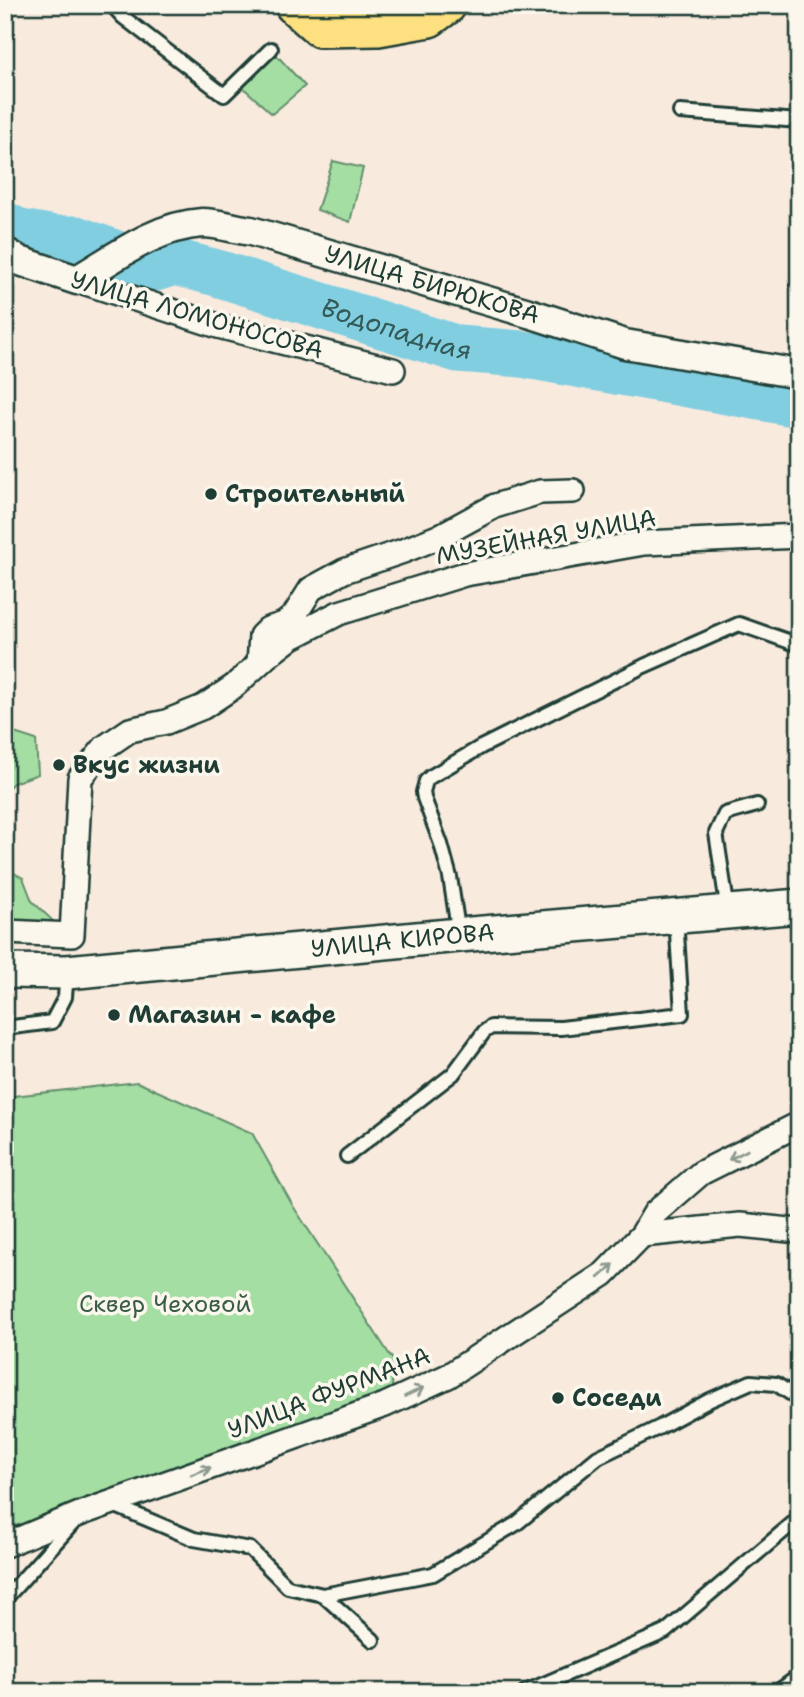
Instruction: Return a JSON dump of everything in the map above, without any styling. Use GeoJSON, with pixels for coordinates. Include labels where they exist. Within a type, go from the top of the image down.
{"type":"FeatureCollection","features":[{"type":"Feature","properties":{"kind":"main road"},"geometry":{"type":"LineString","coordinates":[[294,5],[320,28],[378,27],[429,18],[447,5]]}},
{"type":"Feature","properties":{"kind":"main road","name":"УЛИЦА КИРОВА"},"geometry":{"type":"LineString","coordinates":[[5,971],[67,972],[799,906]]}},
{"type":"Feature","properties":{"kind":"street","name":"УЛИЦА БИРЮКОВА"},"geometry":{"type":"LineString","coordinates":[[77,280],[146,239],[181,226],[205,223],[251,231],[543,317],[625,344],[799,374]]}},
{"type":"Feature","properties":{"kind":"street","name":"УЛИЦА ЛОМОНОСОВА"},"geometry":{"type":"LineString","coordinates":[[5,252],[20,261],[218,326],[393,370]]}},
{"type":"Feature","properties":{"kind":"street"},"geometry":{"type":"LineString","coordinates":[[259,663],[261,636],[268,629],[284,624],[294,616],[311,589],[344,571],[438,537],[495,506],[540,492],[573,491]]}},
{"type":"Feature","properties":{"kind":"street","name":"МУЗЕЙНАЯ УЛИЦА"},"geometry":{"type":"LineString","coordinates":[[5,932],[72,935],[80,778],[105,747],[130,730],[166,722],[203,707],[233,687],[292,637],[339,614],[465,574],[645,543],[799,536]]}},
{"type":"Feature","properties":{"kind":"street","name":"УЛИЦА ФУРМАНА"},"geometry":{"type":"LineString","coordinates":[[5,1545],[82,1513],[385,1405],[448,1376],[604,1274],[642,1236],[655,1213],[701,1173],[799,1124]]}},
{"type":"Feature","properties":{"kind":"street"},"geometry":{"type":"LineString","coordinates":[[642,1236],[740,1225],[799,1231]]}},
{"type":"Feature","properties":{"kind":"lane"},"geometry":{"type":"LineString","coordinates":[[112,5],[123,18],[224,95],[271,49]]}},
{"type":"Feature","properties":{"kind":"lane"},"geometry":{"type":"LineString","coordinates":[[680,113],[799,121]]}},
{"type":"Feature","properties":{"kind":"lane"},"geometry":{"type":"LineString","coordinates":[[459,935],[450,877],[424,798],[424,786],[430,777],[481,747],[739,624],[799,645]]}},
{"type":"Feature","properties":{"kind":"lane"},"geometry":{"type":"LineString","coordinates":[[728,912],[716,833],[725,814],[757,805]]}},
{"type":"Feature","properties":{"kind":"lane"},"geometry":{"type":"LineString","coordinates":[[347,1156],[453,1074],[484,1031],[491,1027],[561,1028],[682,1014],[676,916]]}},
{"type":"Feature","properties":{"kind":"lane"},"geometry":{"type":"LineString","coordinates":[[5,1028],[52,1023],[65,997],[67,972]]}},
{"type":"Feature","properties":{"kind":"lane"},"geometry":{"type":"LineString","coordinates":[[111,1504],[194,1539],[250,1549],[288,1587],[323,1595],[433,1574],[516,1524],[598,1457],[751,1382],[776,1384],[799,1399]]}},
{"type":"Feature","properties":{"kind":"lane"},"geometry":{"type":"LineString","coordinates":[[5,1599],[82,1513]]}},
{"type":"Feature","properties":{"kind":"lane"},"geometry":{"type":"LineString","coordinates":[[525,1692],[665,1632],[799,1518]]}},
{"type":"Feature","properties":{"kind":"lane"},"geometry":{"type":"LineString","coordinates":[[323,1595],[373,1640]]}},
{"type":"Feature","properties":{"kind":"lane"},"geometry":{"type":"LineString","coordinates":[[777,1692],[799,1676]]}},
{"type":"Feature","properties":{"kind":"green space"},"geometry":{"type":"Polygon","coordinates":[[[271,49],[305,86],[272,114],[237,82],[271,49]]]}},
{"type":"Feature","properties":{"kind":"green space"},"geometry":{"type":"Polygon","coordinates":[[[333,161],[363,168],[350,222],[317,210],[333,161]]]}},
{"type":"Feature","properties":{"kind":"green space"},"geometry":{"type":"Polygon","coordinates":[[[5,730],[36,740],[38,774],[13,783],[5,791],[5,730]]]}},
{"type":"Feature","properties":{"kind":"green space"},"geometry":{"type":"Polygon","coordinates":[[[5,868],[23,878],[32,901],[52,920],[21,940],[5,939],[5,868]]]}},
{"type":"Feature","properties":{"kind":"green space","name":"Сквер Чеховой"},"geometry":{"type":"Polygon","coordinates":[[[137,1082],[252,1133],[293,1206],[393,1360],[392,1391],[5,1537],[5,1097],[137,1082]]]}},
{"type":"Feature","properties":{"kind":"waterway","name":"Водопадная"},"geometry":{"type":"LineString","coordinates":[[5,225],[20,233],[55,239],[76,239],[155,268],[174,262],[217,273],[458,349],[522,354],[799,404]]}},
{"type":"Feature","properties":{"kind":"place","name":"Строительный"},"geometry":{"type":"Point","coordinates":[211,494]}},
{"type":"Feature","properties":{"kind":"place","name":"Вкус жизни"},"geometry":{"type":"Point","coordinates":[59,765]}},
{"type":"Feature","properties":{"kind":"place","name":"Магазин - кафе"},"geometry":{"type":"Point","coordinates":[114,1015]}},
{"type":"Feature","properties":{"kind":"place","name":"Соседи"},"geometry":{"type":"Point","coordinates":[558,1398]}}]}
